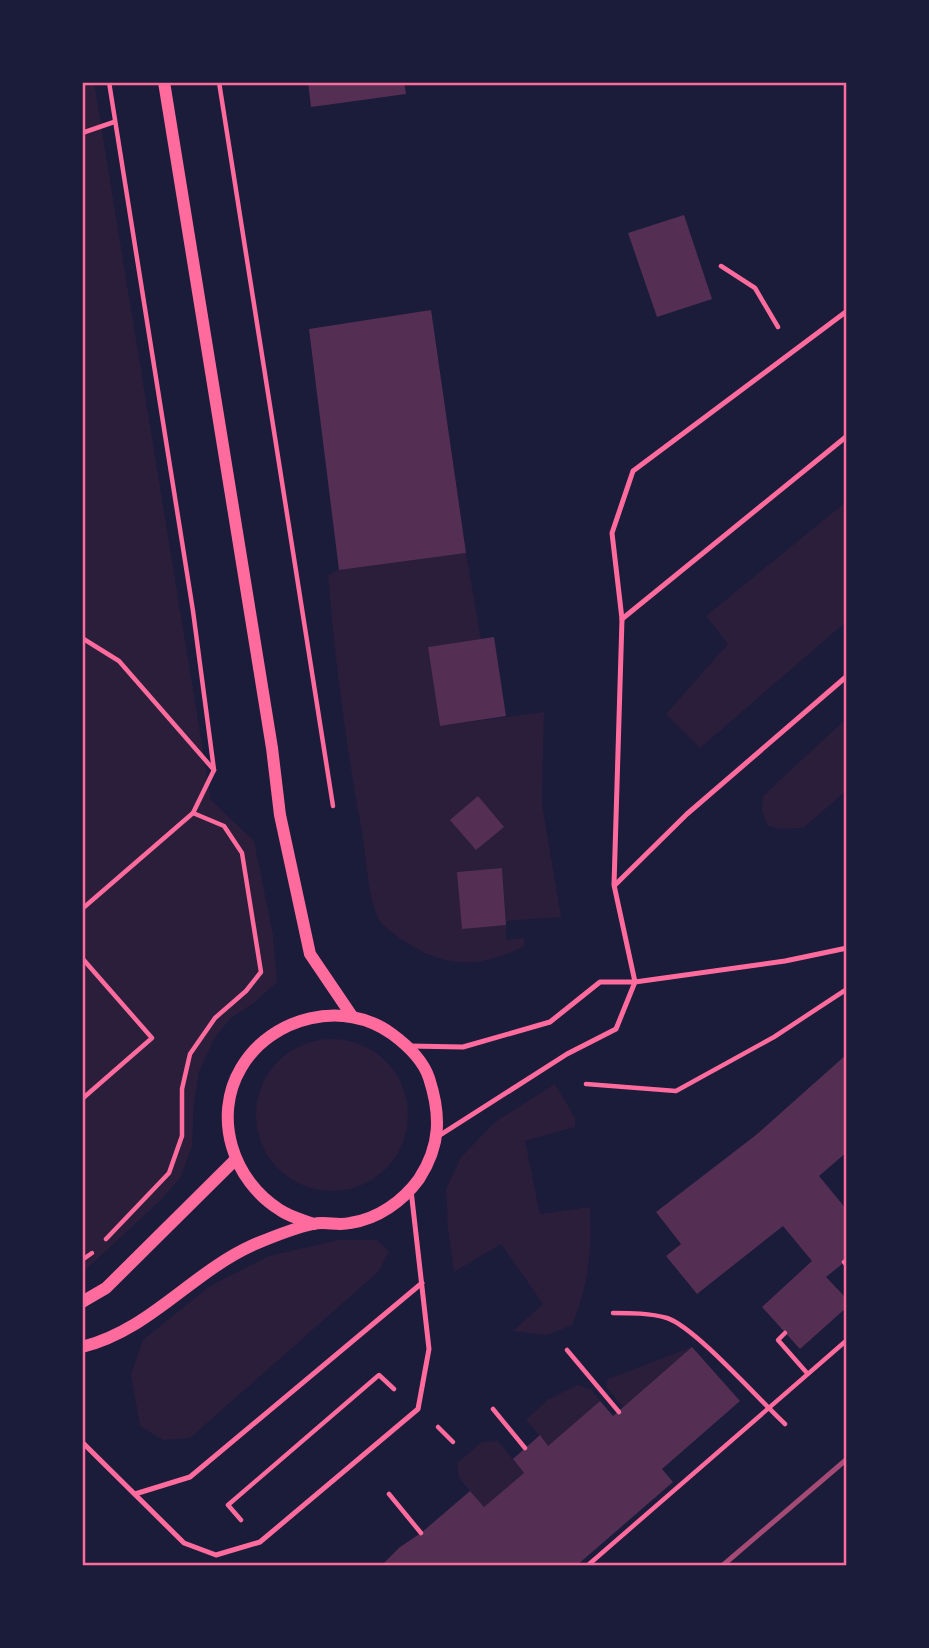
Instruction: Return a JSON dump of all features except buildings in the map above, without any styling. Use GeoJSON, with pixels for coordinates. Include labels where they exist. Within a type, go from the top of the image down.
{"type":"FeatureCollection","features":[{"type":"Feature","properties":{"kind":"street"},"geometry":{"type":"LineString","coordinates":[[164,82],[272,748],[280,815],[310,954],[352,1016]]}},
{"type":"Feature","properties":{"kind":"street"},"geometry":{"type":"LineString","coordinates":[[82,1347],[138,1325],[211,1268],[253,1245],[314,1224],[350,1224],[383,1212],[411,1190],[428,1165],[437,1137],[437,1103],[427,1072],[408,1046],[382,1026],[352,1016],[319,1015],[288,1025],[261,1042],[241,1067],[230,1097],[228,1129],[235,1160],[254,1190],[281,1212],[314,1224]]}},
{"type":"Feature","properties":{"kind":"street"},"geometry":{"type":"LineString","coordinates":[[82,1303],[107,1289],[235,1160]]}},
{"type":"Feature","properties":{"kind":"lane"},"geometry":{"type":"LineString","coordinates":[[437,1137],[567,1055],[616,1029],[635,982],[614,886],[622,619],[612,533],[633,471],[847,311]]}},
{"type":"Feature","properties":{"kind":"lane"},"geometry":{"type":"LineString","coordinates":[[622,619],[847,436]]}},
{"type":"Feature","properties":{"kind":"lane"},"geometry":{"type":"LineString","coordinates":[[614,886],[687,814],[847,676]]}},
{"type":"Feature","properties":{"kind":"lane"},"geometry":{"type":"LineString","coordinates":[[408,1046],[463,1047],[550,1022],[600,982],[635,982],[785,961],[847,948]]}},
{"type":"Feature","properties":{"kind":"lane"},"geometry":{"type":"LineString","coordinates":[[82,1442],[184,1543],[216,1555],[260,1542],[418,1409],[429,1349],[411,1190]]}},
{"type":"Feature","properties":{"kind":"lane"},"geometry":{"type":"LineString","coordinates":[[135,1494],[190,1477],[422,1283]]}},
{"type":"Feature","properties":{"kind":"lane"},"geometry":{"type":"LineString","coordinates":[[216,1555],[217,1566]]}},
{"type":"Feature","properties":{"kind":"path"},"geometry":{"type":"LineString","coordinates":[[82,909],[194,813],[214,770],[192,611],[109,82]]}},
{"type":"Feature","properties":{"kind":"path"},"geometry":{"type":"LineString","coordinates":[[219,82],[333,806]]}},
{"type":"Feature","properties":{"kind":"path"},"geometry":{"type":"LineString","coordinates":[[82,133],[115,122]]}},
{"type":"Feature","properties":{"kind":"path"},"geometry":{"type":"LineString","coordinates":[[722,266],[755,288],[791,353]]}},
{"type":"Feature","properties":{"kind":"path"},"geometry":{"type":"LineString","coordinates":[[82,638],[119,661],[214,770]]}},
{"type":"Feature","properties":{"kind":"path"},"geometry":{"type":"LineString","coordinates":[[102,1243],[169,1173],[181,1136],[182,1089],[190,1054],[215,1018],[246,991],[261,972],[242,853],[224,826],[194,813]]}},
{"type":"Feature","properties":{"kind":"path"},"geometry":{"type":"LineString","coordinates":[[82,958],[152,1038],[82,1099]]}},
{"type":"Feature","properties":{"kind":"path"},"geometry":{"type":"LineString","coordinates":[[586,1084],[676,1091],[774,1037],[847,989]]}},
{"type":"Feature","properties":{"kind":"path"},"geometry":{"type":"LineString","coordinates":[[82,1260],[92,1253]]}},
{"type":"Feature","properties":{"kind":"path"},"geometry":{"type":"LineString","coordinates":[[613,1312],[670,1319],[693,1334],[785,1424]]}},
{"type":"Feature","properties":{"kind":"path"},"geometry":{"type":"LineString","coordinates":[[785,1333],[778,1340],[808,1373]]}},
{"type":"Feature","properties":{"kind":"path"},"geometry":{"type":"LineString","coordinates":[[587,1566],[847,1340]]}},
{"type":"Feature","properties":{"kind":"path"},"geometry":{"type":"LineString","coordinates":[[567,1350],[619,1412]]}},
{"type":"Feature","properties":{"kind":"path"},"geometry":{"type":"LineString","coordinates":[[493,1409],[525,1448]]}},
{"type":"Feature","properties":{"kind":"path"},"geometry":{"type":"LineString","coordinates":[[389,1494],[421,1533]]}},
{"type":"Feature","properties":{"kind":"shaded area"},"geometry":{"type":"Polygon","coordinates":[[[82,82],[94,82],[211,800],[254,841],[273,935],[277,982],[255,1002],[231,1018],[214,1039],[199,1072],[192,1147],[180,1178],[162,1199],[82,1273],[82,82]]]}},
{"type":"Feature","properties":{"kind":"shaded area"},"geometry":{"type":"Polygon","coordinates":[[[847,501],[847,621],[700,748],[666,714],[728,644],[706,616],[847,501]]]}},
{"type":"Feature","properties":{"kind":"shaded area"},"geometry":{"type":"Polygon","coordinates":[[[466,553],[481,639],[428,647],[440,726],[544,712],[542,804],[561,917],[506,921],[502,868],[458,872],[462,928],[506,925],[506,940],[524,938],[525,946],[508,954],[477,962],[447,960],[417,949],[385,927],[375,910],[342,708],[328,575],[339,570],[466,553]]]}},
{"type":"Feature","properties":{"kind":"shaded area"},"geometry":{"type":"Polygon","coordinates":[[[847,718],[847,790],[803,828],[780,829],[768,826],[762,811],[763,796],[847,718]]]}},
{"type":"Feature","properties":{"kind":"shaded area"},"geometry":{"type":"Polygon","coordinates":[[[332,1039],[361,1045],[386,1061],[402,1086],[408,1115],[402,1144],[386,1169],[361,1185],[332,1191],[303,1185],[278,1169],[262,1144],[256,1115],[262,1086],[278,1061],[303,1045],[332,1039]]]}},
{"type":"Feature","properties":{"kind":"shaded area"},"geometry":{"type":"Polygon","coordinates":[[[555,1084],[575,1118],[575,1127],[525,1141],[540,1214],[590,1207],[590,1238],[586,1281],[572,1325],[547,1335],[513,1331],[543,1304],[501,1244],[454,1272],[446,1189],[461,1157],[495,1122],[555,1084]]]}},
{"type":"Feature","properties":{"kind":"shaded area"},"geometry":{"type":"Polygon","coordinates":[[[338,1240],[377,1240],[389,1252],[378,1272],[190,1438],[163,1440],[140,1426],[131,1374],[143,1340],[210,1286],[269,1256],[338,1240]]]}},
{"type":"Feature","properties":{"kind":"shaded area"},"geometry":{"type":"Polygon","coordinates":[[[692,1347],[623,1407],[606,1386],[608,1379],[692,1347]]]}},
{"type":"Feature","properties":{"kind":"shaded area"},"geometry":{"type":"Polygon","coordinates":[[[577,1385],[591,1389],[600,1401],[548,1446],[526,1419],[549,1399],[577,1385]]]}},
{"type":"Feature","properties":{"kind":"shaded area"},"geometry":{"type":"Polygon","coordinates":[[[498,1441],[524,1473],[484,1507],[459,1478],[457,1463],[482,1442],[498,1441]]]}},
{"type":"Feature","properties":{"kind":"railway"},"geometry":{"type":"LineString","coordinates":[[722,1566],[847,1459]]}}]}
